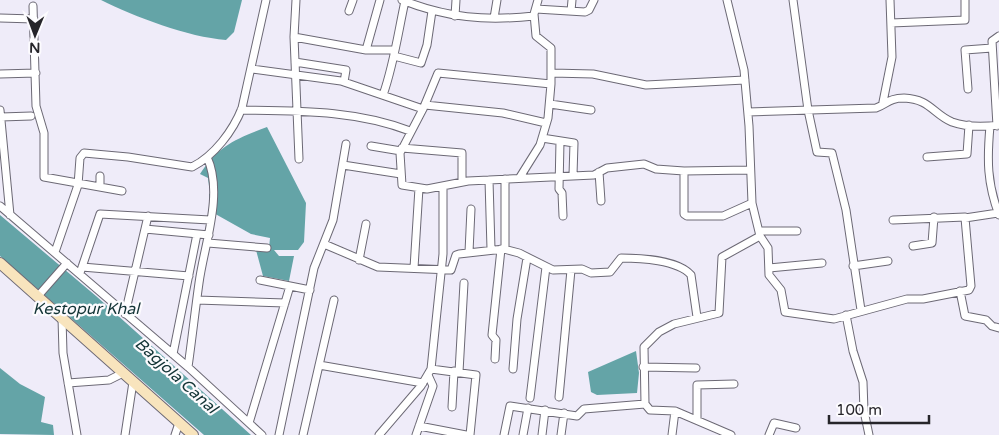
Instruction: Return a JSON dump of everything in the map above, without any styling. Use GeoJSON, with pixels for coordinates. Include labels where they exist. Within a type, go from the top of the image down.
{"type":"FeatureCollection","features":[{"type":"Feature","properties":{"kind":"street"},"geometry":{"type":"LineString","coordinates":[[55,252],[78,183],[80,158],[84,153],[128,157],[188,167],[207,157],[233,128],[241,110],[252,69],[266,0]]}},
{"type":"Feature","properties":{"kind":"street"},"geometry":{"type":"LineString","coordinates":[[296,0],[294,37],[296,111],[300,159]]}},
{"type":"Feature","properties":{"kind":"street"},"geometry":{"type":"LineString","coordinates":[[349,12],[354,0]]}},
{"type":"Feature","properties":{"kind":"street"},"geometry":{"type":"LineString","coordinates":[[366,50],[380,0]]}},
{"type":"Feature","properties":{"kind":"street"},"geometry":{"type":"LineString","coordinates":[[455,16],[456,0]]}},
{"type":"Feature","properties":{"kind":"street"},"geometry":{"type":"LineString","coordinates":[[494,18],[497,0]]}},
{"type":"Feature","properties":{"kind":"street"},"geometry":{"type":"LineString","coordinates":[[520,178],[538,149],[550,104],[552,84],[551,48],[536,38],[535,13],[538,0]]}},
{"type":"Feature","properties":{"kind":"street"},"geometry":{"type":"LineString","coordinates":[[571,11],[572,0]]}},
{"type":"Feature","properties":{"kind":"street"},"geometry":{"type":"LineString","coordinates":[[384,95],[404,1],[432,11],[455,16],[494,18],[535,13],[587,12],[594,0]]}},
{"type":"Feature","properties":{"kind":"street"},"geometry":{"type":"LineString","coordinates":[[727,0],[745,80],[752,203],[759,234],[768,248],[772,280],[781,290],[786,312],[834,319],[861,310],[907,299],[923,299],[969,290],[971,286],[965,217]]}},
{"type":"Feature","properties":{"kind":"street"},"geometry":{"type":"LineString","coordinates":[[793,0],[808,110],[817,154],[832,153],[846,210],[861,310]]}},
{"type":"Feature","properties":{"kind":"street"},"geometry":{"type":"LineString","coordinates":[[883,102],[892,57],[890,0]]}},
{"type":"Feature","properties":{"kind":"street"},"geometry":{"type":"LineString","coordinates":[[891,23],[965,20],[965,0]]}},
{"type":"Feature","properties":{"kind":"street"},"geometry":{"type":"LineString","coordinates":[[33,6],[36,106],[44,133],[43,176],[122,191]]}},
{"type":"Feature","properties":{"kind":"street"},"geometry":{"type":"LineString","coordinates":[[294,37],[394,53],[422,62],[427,45],[432,11]]}},
{"type":"Feature","properties":{"kind":"street"},"geometry":{"type":"LineString","coordinates":[[0,18],[34,19]]}},
{"type":"Feature","properties":{"kind":"street"},"geometry":{"type":"LineString","coordinates":[[892,220],[998,214],[988,185],[988,149],[995,126],[992,38],[999,36]]}},
{"type":"Feature","properties":{"kind":"street"},"geometry":{"type":"LineString","coordinates":[[968,89],[965,50],[992,48]]}},
{"type":"Feature","properties":{"kind":"street"},"geometry":{"type":"LineString","coordinates":[[295,62],[346,70],[344,82]]}},
{"type":"Feature","properties":{"kind":"street"},"geometry":{"type":"LineString","coordinates":[[252,69],[344,82],[424,107],[503,113],[546,123]]}},
{"type":"Feature","properties":{"kind":"street"},"geometry":{"type":"LineString","coordinates":[[552,84],[439,72],[402,150],[402,185],[419,188],[443,188],[462,182],[573,175],[599,172],[607,168],[644,164],[656,170],[684,172],[750,170]]}},
{"type":"Feature","properties":{"kind":"street"},"geometry":{"type":"LineString","coordinates":[[0,74],[36,73]]}},
{"type":"Feature","properties":{"kind":"street"},"geometry":{"type":"LineString","coordinates":[[552,73],[594,74],[646,85],[745,80]]}},
{"type":"Feature","properties":{"kind":"street"},"geometry":{"type":"LineString","coordinates":[[748,112],[876,108],[883,102],[904,98],[917,100],[932,106],[939,114],[953,122],[995,126]]}},
{"type":"Feature","properties":{"kind":"street"},"geometry":{"type":"LineString","coordinates":[[550,104],[591,110]]}},
{"type":"Feature","properties":{"kind":"street"},"geometry":{"type":"LineString","coordinates":[[241,110],[352,115],[410,130]]}},
{"type":"Feature","properties":{"kind":"street"},"geometry":{"type":"LineString","coordinates":[[10,215],[0,113],[31,116]]}},
{"type":"Feature","properties":{"kind":"street"},"geometry":{"type":"LineString","coordinates":[[927,157],[967,154],[969,125]]}},
{"type":"Feature","properties":{"kind":"street"},"geometry":{"type":"LineString","coordinates":[[542,138],[574,143],[573,175]]}},
{"type":"Feature","properties":{"kind":"street"},"geometry":{"type":"LineString","coordinates":[[560,141],[559,176],[563,216]]}},
{"type":"Feature","properties":{"kind":"street"},"geometry":{"type":"LineString","coordinates":[[279,435],[315,264],[333,220],[346,144]]}},
{"type":"Feature","properties":{"kind":"street"},"geometry":{"type":"LineString","coordinates":[[372,146],[402,150],[462,153],[462,182]]}},
{"type":"Feature","properties":{"kind":"street"},"geometry":{"type":"LineString","coordinates":[[188,367],[197,300],[209,235],[213,174],[207,157]]}},
{"type":"Feature","properties":{"kind":"street"},"geometry":{"type":"LineString","coordinates":[[343,165],[401,174]]}},
{"type":"Feature","properties":{"kind":"street"},"geometry":{"type":"LineString","coordinates":[[599,172],[602,201]]}},
{"type":"Feature","properties":{"kind":"street"},"geometry":{"type":"LineString","coordinates":[[684,172],[682,202],[684,214],[687,216],[722,216],[752,203]]}},
{"type":"Feature","properties":{"kind":"street"},"geometry":{"type":"LineString","coordinates":[[100,176],[100,186]]}},
{"type":"Feature","properties":{"kind":"street"},"geometry":{"type":"LineString","coordinates":[[495,359],[496,340],[492,335],[503,249],[505,179]]}},
{"type":"Feature","properties":{"kind":"street"},"geometry":{"type":"LineString","coordinates":[[489,180],[491,249]]}},
{"type":"Feature","properties":{"kind":"street"},"geometry":{"type":"LineString","coordinates":[[414,268],[419,188]]}},
{"type":"Feature","properties":{"kind":"street"},"geometry":{"type":"LineString","coordinates":[[379,435],[424,383],[429,372],[442,269],[443,188]]}},
{"type":"Feature","properties":{"kind":"street"},"geometry":{"type":"LineString","coordinates":[[0,206],[67,262],[81,270],[125,314],[188,367],[262,435]]}},
{"type":"Feature","properties":{"kind":"street"},"geometry":{"type":"LineString","coordinates":[[469,252],[471,209]]}},
{"type":"Feature","properties":{"kind":"street"},"geometry":{"type":"LineString","coordinates":[[81,270],[100,214],[210,220]]}},
{"type":"Feature","properties":{"kind":"street"},"geometry":{"type":"LineString","coordinates":[[125,314],[137,271],[148,216]]}},
{"type":"Feature","properties":{"kind":"street"},"geometry":{"type":"LineString","coordinates":[[913,246],[932,243],[934,218]]}},
{"type":"Feature","properties":{"kind":"street"},"geometry":{"type":"LineString","coordinates":[[360,260],[366,224]]}},
{"type":"Feature","properties":{"kind":"street"},"geometry":{"type":"LineString","coordinates":[[145,229],[209,235]]}},
{"type":"Feature","properties":{"kind":"street"},"geometry":{"type":"LineString","coordinates":[[731,435],[675,411],[650,410],[645,404],[644,347],[659,332],[697,317],[720,313],[724,254],[759,234],[796,231]]}},
{"type":"Feature","properties":{"kind":"street"},"geometry":{"type":"LineString","coordinates":[[172,354],[197,234]]}},
{"type":"Feature","properties":{"kind":"street"},"geometry":{"type":"LineString","coordinates":[[208,243],[267,248]]}},
{"type":"Feature","properties":{"kind":"street"},"geometry":{"type":"LineString","coordinates":[[324,244],[378,267],[453,269],[456,256],[491,249],[503,249],[553,270],[584,269],[591,273],[609,272],[618,260],[623,258],[657,260],[687,270],[691,275],[697,317]]}},
{"type":"Feature","properties":{"kind":"street"},"geometry":{"type":"LineString","coordinates":[[513,369],[517,319],[527,258]]}},
{"type":"Feature","properties":{"kind":"street"},"geometry":{"type":"LineString","coordinates":[[853,266],[888,261]]}},
{"type":"Feature","properties":{"kind":"street"},"geometry":{"type":"LineString","coordinates":[[42,293],[67,262]]}},
{"type":"Feature","properties":{"kind":"street"},"geometry":{"type":"LineString","coordinates":[[769,268],[822,262]]}},
{"type":"Feature","properties":{"kind":"street"},"geometry":{"type":"LineString","coordinates":[[1,267],[42,293],[62,317],[193,435]]}},
{"type":"Feature","properties":{"kind":"street"},"geometry":{"type":"LineString","coordinates":[[530,398],[546,267]]}},
{"type":"Feature","properties":{"kind":"street"},"geometry":{"type":"LineString","coordinates":[[81,270],[137,271],[189,276]]}},
{"type":"Feature","properties":{"kind":"street"},"geometry":{"type":"LineString","coordinates":[[559,397],[571,270]]}},
{"type":"Feature","properties":{"kind":"street"},"geometry":{"type":"LineString","coordinates":[[260,280],[310,290]]}},
{"type":"Feature","properties":{"kind":"street"},"geometry":{"type":"LineString","coordinates":[[452,407],[457,372],[464,283]]}},
{"type":"Feature","properties":{"kind":"street"},"geometry":{"type":"LineString","coordinates":[[249,423],[290,286]]}},
{"type":"Feature","properties":{"kind":"street"},"geometry":{"type":"LineString","coordinates":[[960,291],[965,316],[986,320],[992,326],[999,328]]}},
{"type":"Feature","properties":{"kind":"street"},"geometry":{"type":"LineString","coordinates":[[197,300],[285,303]]}},
{"type":"Feature","properties":{"kind":"street"},"geometry":{"type":"LineString","coordinates":[[303,435],[334,300]]}},
{"type":"Feature","properties":{"kind":"street"},"geometry":{"type":"LineString","coordinates":[[846,315],[853,351],[863,382],[864,411],[869,435]]}},
{"type":"Feature","properties":{"kind":"street"},"geometry":{"type":"LineString","coordinates":[[62,317],[63,353],[77,435]]}},
{"type":"Feature","properties":{"kind":"street"},"geometry":{"type":"LineString","coordinates":[[319,365],[424,383]]}},
{"type":"Feature","properties":{"kind":"street"},"geometry":{"type":"LineString","coordinates":[[643,367],[696,368]]}},
{"type":"Feature","properties":{"kind":"street"},"geometry":{"type":"LineString","coordinates":[[429,372],[457,372],[476,375],[470,435]]}},
{"type":"Feature","properties":{"kind":"street"},"geometry":{"type":"LineString","coordinates":[[416,435],[433,386],[429,372]]}},
{"type":"Feature","properties":{"kind":"street"},"geometry":{"type":"LineString","coordinates":[[68,383],[110,380],[123,373]]}},
{"type":"Feature","properties":{"kind":"street"},"geometry":{"type":"LineString","coordinates":[[125,435],[133,382]]}},
{"type":"Feature","properties":{"kind":"street"},"geometry":{"type":"LineString","coordinates":[[697,420],[697,384],[734,384]]}},
{"type":"Feature","properties":{"kind":"street"},"geometry":{"type":"LineString","coordinates":[[504,435],[510,406],[577,416],[584,409],[645,404]]}},
{"type":"Feature","properties":{"kind":"street"},"geometry":{"type":"LineString","coordinates":[[523,435],[528,408]]}},
{"type":"Feature","properties":{"kind":"street"},"geometry":{"type":"LineString","coordinates":[[542,435],[545,410]]}},
{"type":"Feature","properties":{"kind":"street"},"geometry":{"type":"LineString","coordinates":[[672,435],[675,411]]}},
{"type":"Feature","properties":{"kind":"street"},"geometry":{"type":"LineString","coordinates":[[561,435],[564,413]]}},
{"type":"Feature","properties":{"kind":"street"},"geometry":{"type":"LineString","coordinates":[[175,435],[179,423]]}},
{"type":"Feature","properties":{"kind":"street"},"geometry":{"type":"LineString","coordinates":[[769,435],[774,423],[796,428]]}},
{"type":"Feature","properties":{"kind":"street"},"geometry":{"type":"LineString","coordinates":[[419,426],[466,435]]}},
{"type":"Feature","properties":{"kind":"water"},"geometry":{"type":"Polygon","coordinates":[[[101,0],[242,0],[234,32],[226,40],[179,31],[101,0]]]}},
{"type":"Feature","properties":{"kind":"water"},"geometry":{"type":"Polygon","coordinates":[[[267,127],[306,203],[304,242],[298,250],[274,250],[279,256],[294,256],[289,281],[263,276],[256,250],[269,248],[270,238],[251,234],[210,211],[209,194],[215,193],[215,186],[209,186],[208,178],[200,174],[214,156],[229,144],[267,127]]]}},
{"type":"Feature","properties":{"kind":"water","name":"Kestopur Khal"},"geometry":{"type":"Polygon","coordinates":[[[0,215],[96,296],[251,435],[204,435],[0,256],[0,215]]]}},
{"type":"Feature","properties":{"kind":"water"},"geometry":{"type":"Polygon","coordinates":[[[636,351],[639,373],[637,393],[597,395],[591,392],[588,372],[636,351]]]}},
{"type":"Feature","properties":{"kind":"water"},"geometry":{"type":"Polygon","coordinates":[[[0,368],[20,384],[45,397],[41,422],[53,425],[54,435],[0,434],[0,368]]]}},
{"type":"Feature","properties":{"kind":"water label","name":"Bagjola Canal"},"geometry":{"type":"Point","coordinates":[176,376]}}]}
